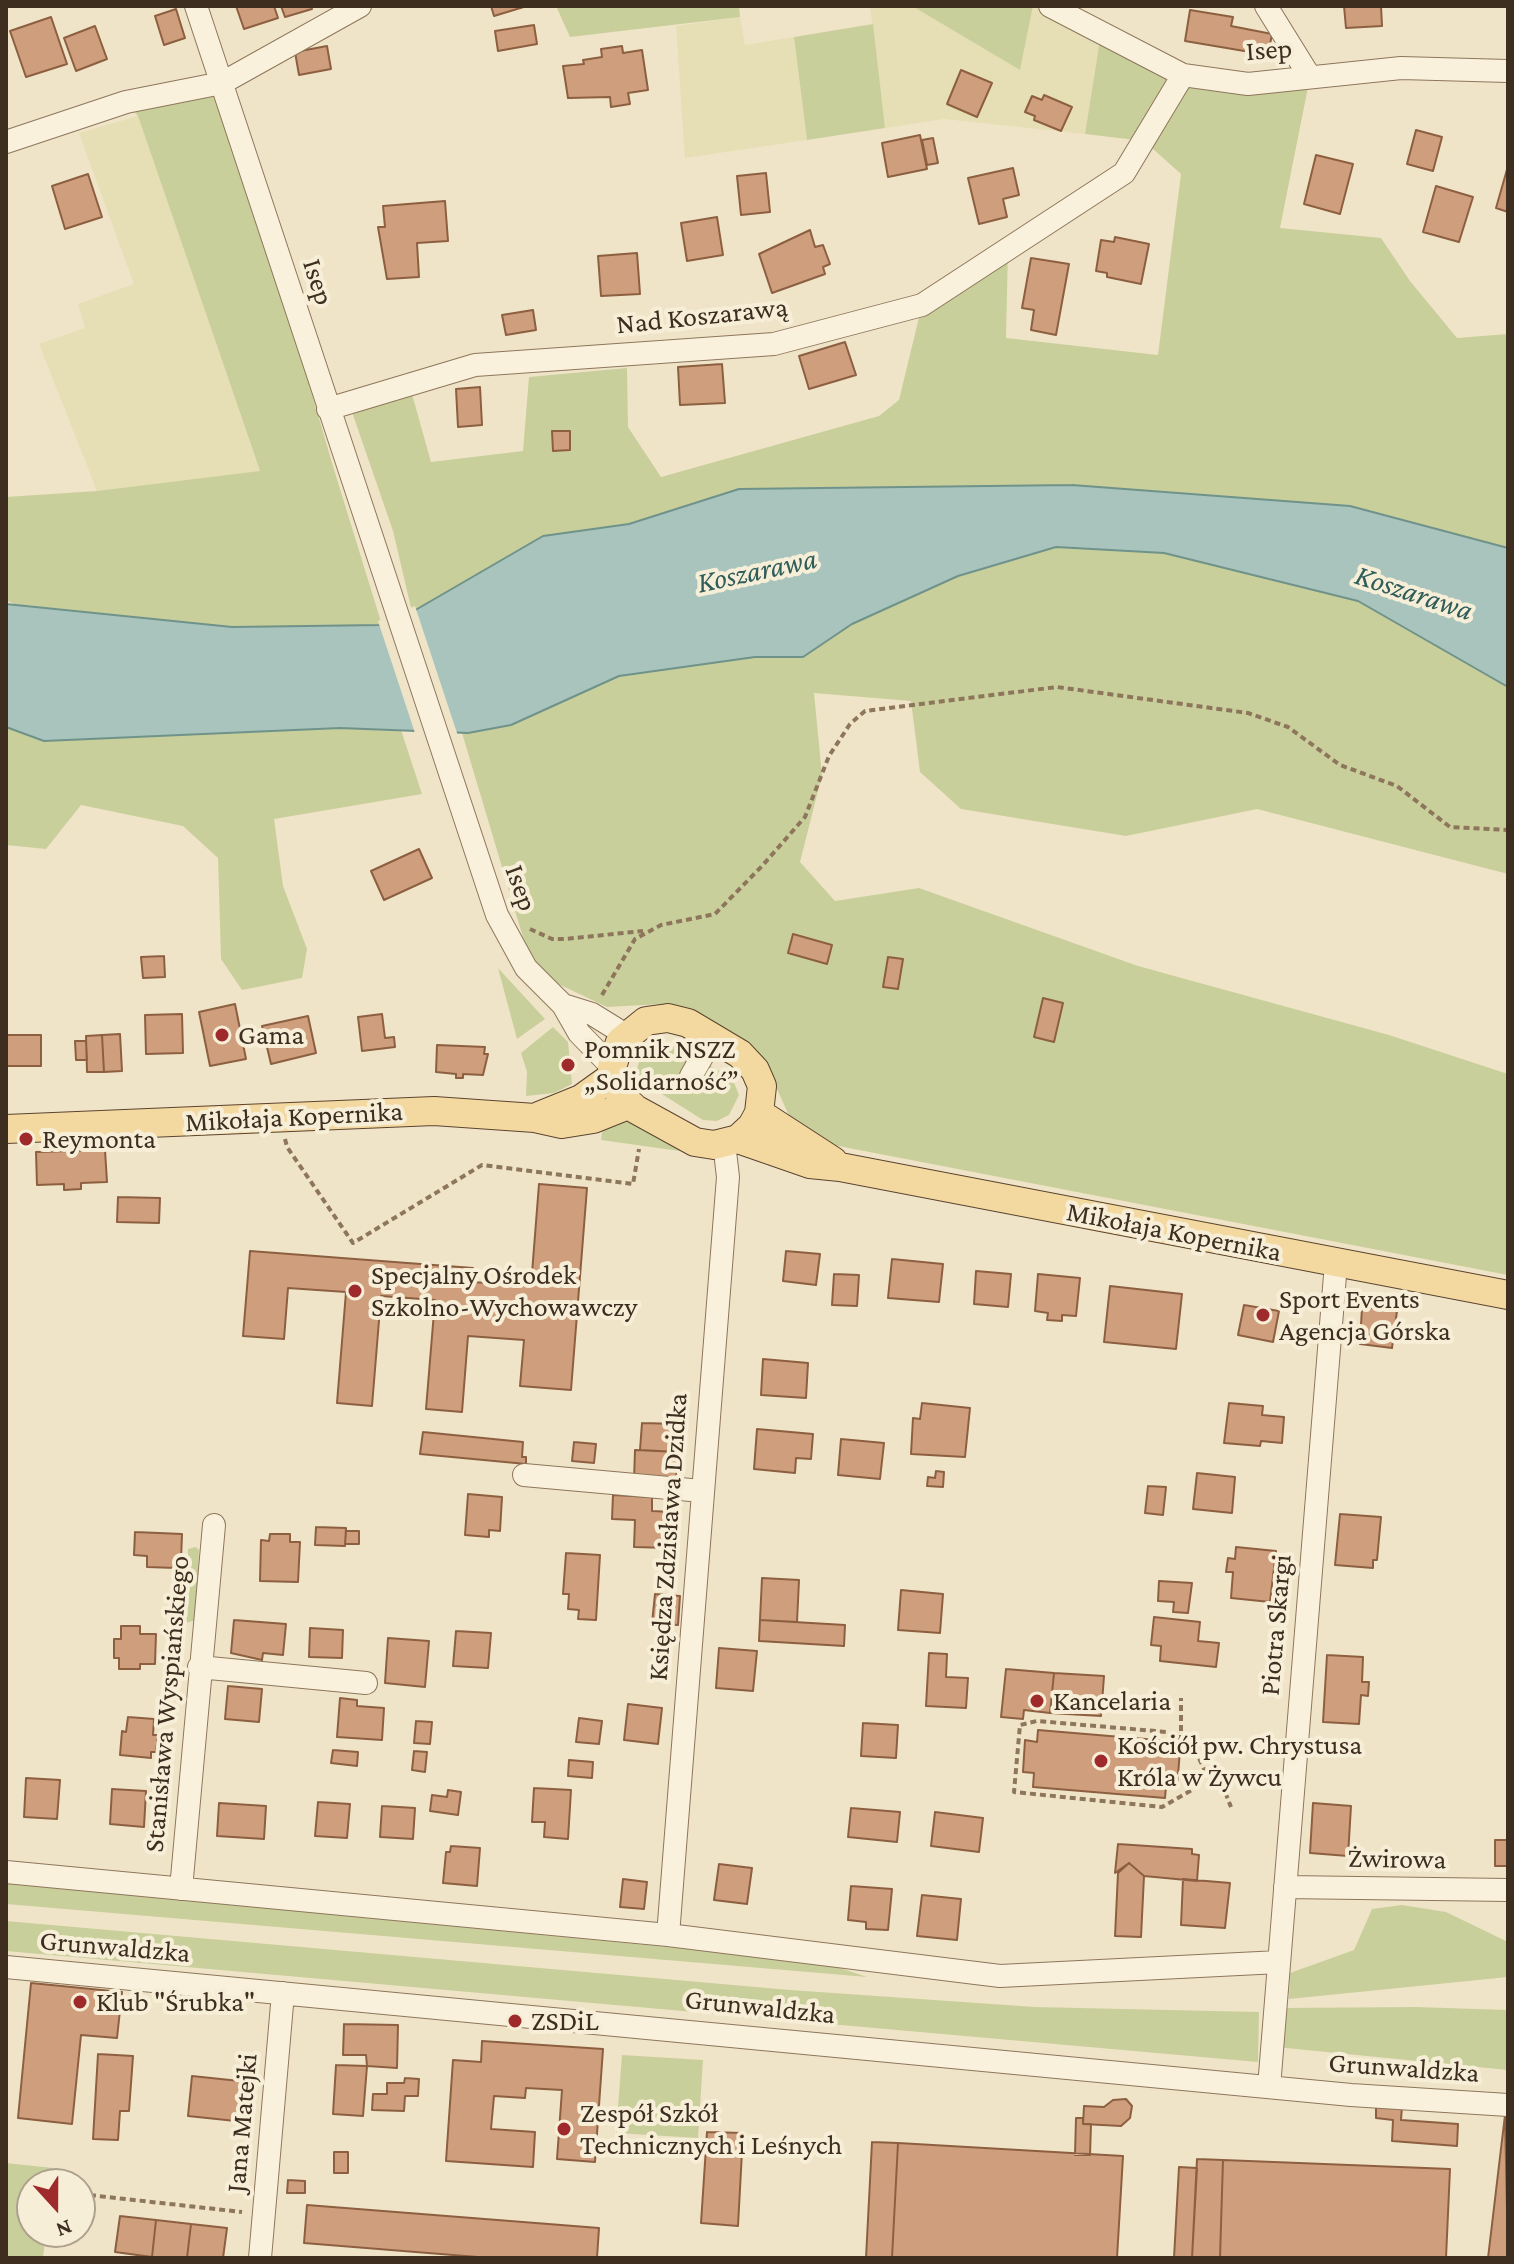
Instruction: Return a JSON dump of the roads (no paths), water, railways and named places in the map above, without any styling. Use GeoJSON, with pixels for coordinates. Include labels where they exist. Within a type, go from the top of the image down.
{"type":"FeatureCollection","features":[{"type":"Feature","properties":{"kind":"main road"},"geometry":{"type":"LineString","coordinates":[[668,1018],[713,1038],[740,1054],[755,1070],[762,1086],[759,1113],[752,1126],[731,1141],[695,1142],[628,1105],[613,1072],[617,1047],[626,1035],[646,1021],[668,1018]]}},
{"type":"Feature","properties":{"kind":"main road","name":"Mikołaja Kopernika"},"geometry":{"type":"LineString","coordinates":[[535,1118],[574,1103],[613,1072]]}},
{"type":"Feature","properties":{"kind":"main road","name":"Mikołaja Kopernika"},"geometry":{"type":"LineString","coordinates":[[6,1129],[434,1111],[535,1118],[562,1124],[593,1119],[628,1105]]}},
{"type":"Feature","properties":{"kind":"main road","name":"Mikołaja Kopernika"},"geometry":{"type":"LineString","coordinates":[[759,1113],[840,1167]]}},
{"type":"Feature","properties":{"kind":"main road","name":"Mikołaja Kopernika"},"geometry":{"type":"LineString","coordinates":[[731,1141],[810,1164],[840,1167],[1508,1295]]}},
{"type":"Feature","properties":{"kind":"street","name":"Isep"},"geometry":{"type":"LineString","coordinates":[[196,6],[491,898],[509,941],[533,976],[563,1005],[579,1033],[613,1072]]}},
{"type":"Feature","properties":{"kind":"street"},"geometry":{"type":"LineString","coordinates":[[6,142],[126,102],[222,83],[360,6]]}},
{"type":"Feature","properties":{"kind":"street","name":"Isep"},"geometry":{"type":"LineString","coordinates":[[1050,6],[1183,75],[1248,84],[1401,68],[1508,71]]}},
{"type":"Feature","properties":{"kind":"street"},"geometry":{"type":"LineString","coordinates":[[1266,6],[1310,77]]}},
{"type":"Feature","properties":{"kind":"street","name":"Nad Koszarawą"},"geometry":{"type":"LineString","coordinates":[[328,409],[475,365],[774,344],[922,305],[1124,173],[1183,75]]}},
{"type":"Feature","properties":{"kind":"street","name":"Isep"},"geometry":{"type":"LineString","coordinates":[[563,1005],[592,1014],[626,1035]]}},
{"type":"Feature","properties":{"kind":"street"},"geometry":{"type":"LineString","coordinates":[[691,1076],[713,1038]]}},
{"type":"Feature","properties":{"kind":"street","name":"Księdza Zdzisława Dzidka"},"geometry":{"type":"LineString","coordinates":[[668,1935],[731,1141]]}},
{"type":"Feature","properties":{"kind":"street","name":"Piotra Skargi"},"geometry":{"type":"LineString","coordinates":[[1269,2087],[1336,1263]]}},
{"type":"Feature","properties":{"kind":"street"},"geometry":{"type":"LineString","coordinates":[[524,1475],[702,1491]]}},
{"type":"Feature","properties":{"kind":"street","name":"Stanisława Wyspiańskiego"},"geometry":{"type":"LineString","coordinates":[[181,1889],[214,1525]]}},
{"type":"Feature","properties":{"kind":"street"},"geometry":{"type":"LineString","coordinates":[[199,1667],[366,1683]]}},
{"type":"Feature","properties":{"kind":"street"},"geometry":{"type":"LineString","coordinates":[[6,1872],[668,1935],[1000,1976],[1279,1962]]}},
{"type":"Feature","properties":{"kind":"street","name":"Żwirowa"},"geometry":{"type":"LineString","coordinates":[[1285,1887],[1508,1890]]}},
{"type":"Feature","properties":{"kind":"street","name":"Grunwaldzka"},"geometry":{"type":"LineString","coordinates":[[6,1967],[1269,2087],[1508,2105]]}},
{"type":"Feature","properties":{"kind":"street","name":"Jana Matejki"},"geometry":{"type":"LineString","coordinates":[[260,2258],[283,1993]]}},
{"type":"Feature","properties":{"kind":"water","name":"Koszarawa"},"geometry":{"type":"Polygon","coordinates":[[[1072,485],[1350,506],[1508,548],[1508,687],[1358,601],[1164,553],[1056,547],[958,576],[852,624],[803,657],[755,657],[619,676],[511,725],[468,733],[340,728],[44,741],[6,727],[6,604],[232,627],[381,625],[412,612],[543,536],[629,524],[739,489],[1072,485]]]}},
{"type":"Feature","properties":{"kind":"place","name":"Gama"},"geometry":{"type":"Point","coordinates":[222,1035]}},
{"type":"Feature","properties":{"kind":"place","name":"Pomnik NSZZ „Solidarność”"},"geometry":{"type":"Point","coordinates":[568,1065]}},
{"type":"Feature","properties":{"kind":"place","name":"Reymonta"},"geometry":{"type":"Point","coordinates":[26,1139]}},
{"type":"Feature","properties":{"kind":"place","name":"Specjalny Ośrodek Szkolno-Wychowawczy"},"geometry":{"type":"Point","coordinates":[355,1291]}},
{"type":"Feature","properties":{"kind":"place","name":"Sport Events Agencja Górska"},"geometry":{"type":"Point","coordinates":[1263,1315]}},
{"type":"Feature","properties":{"kind":"place","name":"Kancelaria"},"geometry":{"type":"Point","coordinates":[1037,1701]}},
{"type":"Feature","properties":{"kind":"place","name":"Kościół pw. Chrystusa Króla w Żywcu"},"geometry":{"type":"Point","coordinates":[1101,1761]}},
{"type":"Feature","properties":{"kind":"place","name":"Klub \"Śrubka\""},"geometry":{"type":"Point","coordinates":[80,2002]}},
{"type":"Feature","properties":{"kind":"place","name":"ZSDiL"},"geometry":{"type":"Point","coordinates":[515,2021]}},
{"type":"Feature","properties":{"kind":"place","name":"Zespół Szkół Technicznych i Leśnych"},"geometry":{"type":"Point","coordinates":[564,2129]}}]}
